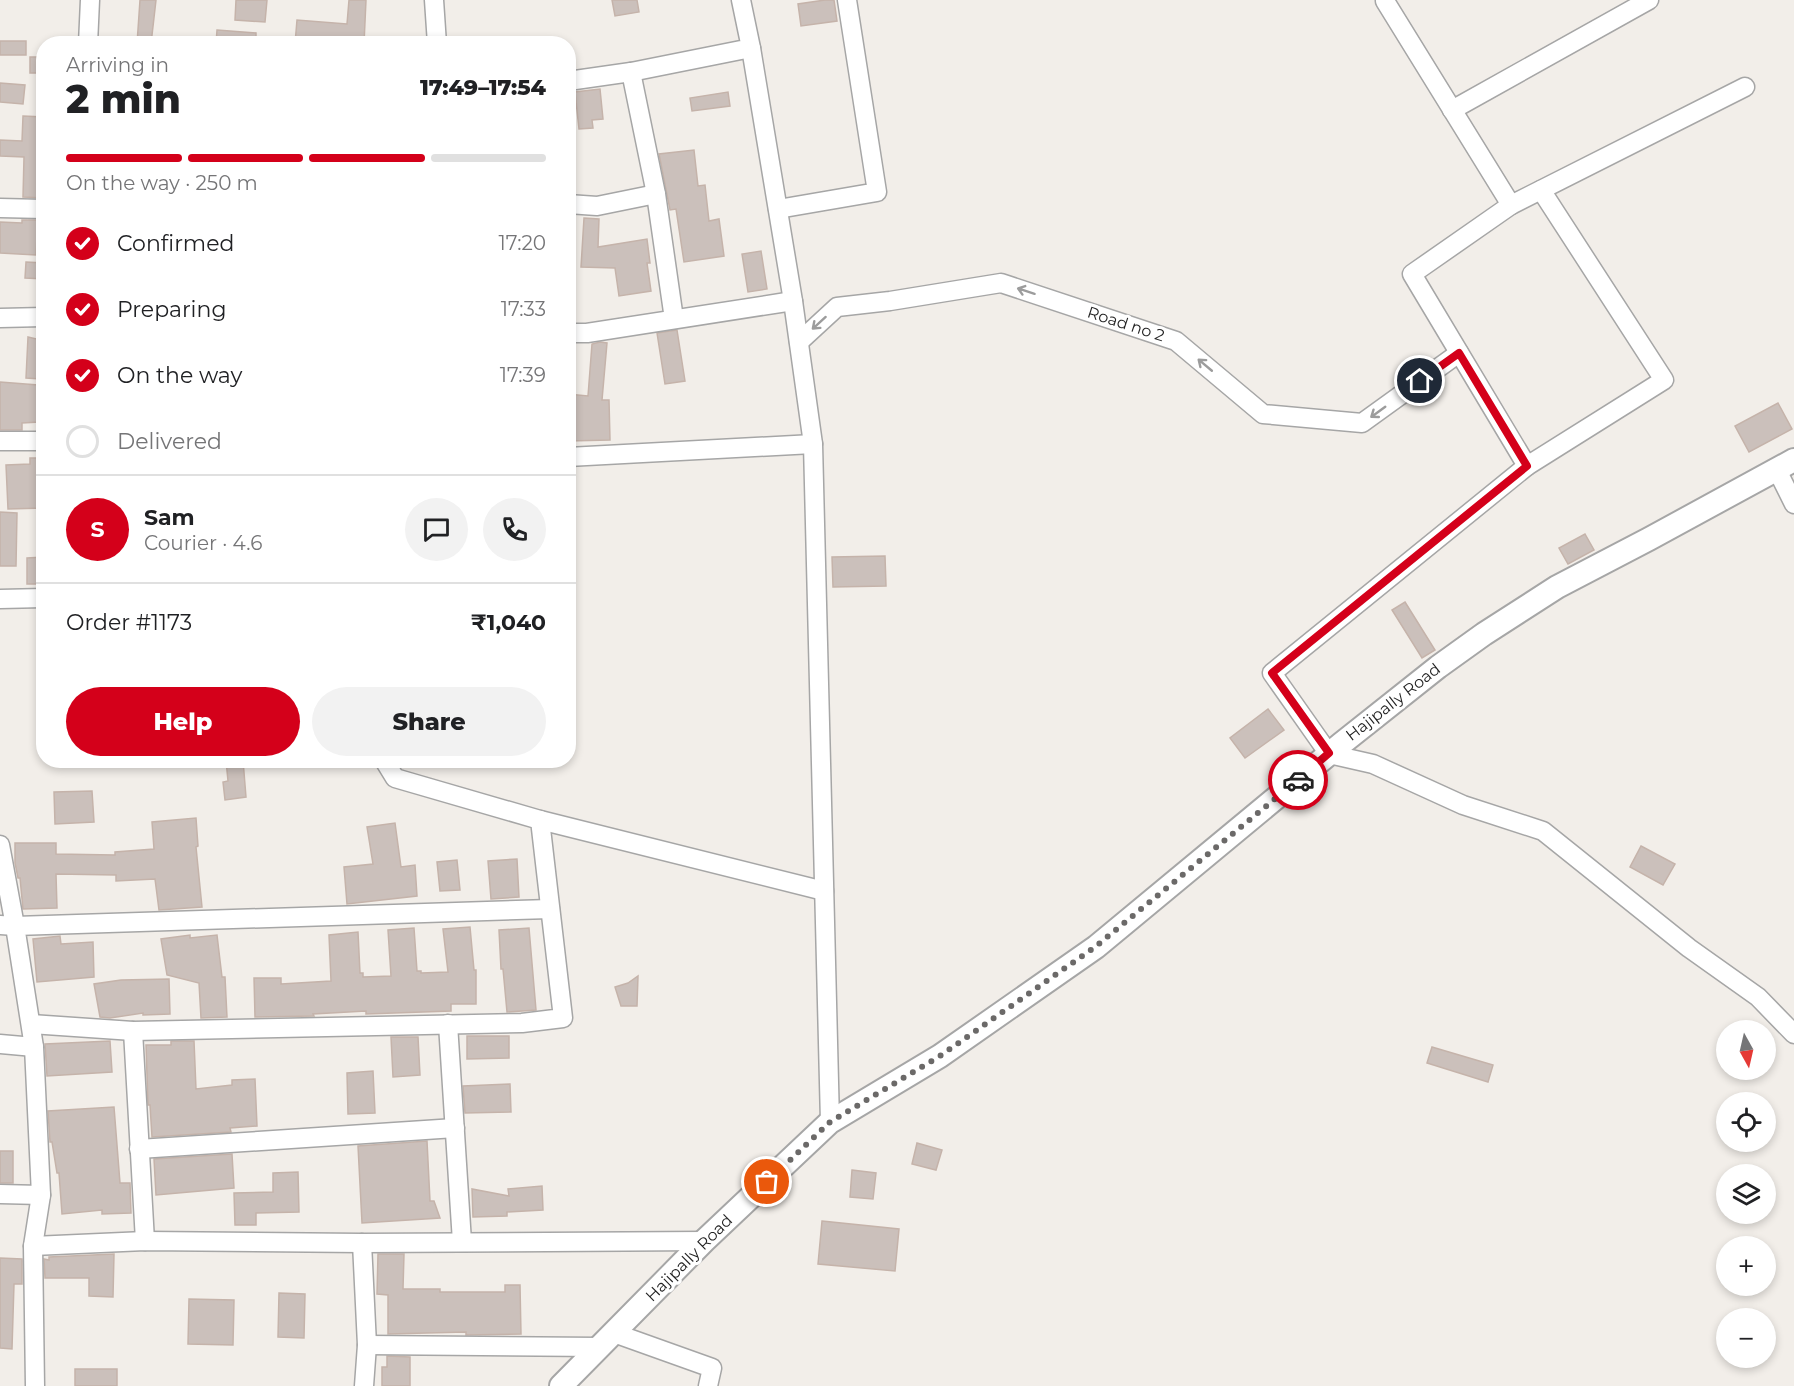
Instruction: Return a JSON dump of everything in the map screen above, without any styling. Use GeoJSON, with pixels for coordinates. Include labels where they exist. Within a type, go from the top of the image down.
{"type":"FeatureCollection","features":[{"type":"Feature","properties":{"kind":"street"},"geometry":{"type":"LineString","coordinates":[[88,36],[90,0]]}},
{"type":"Feature","properties":{"kind":"street"},"geometry":{"type":"LineString","coordinates":[[434,0],[436,36]]}},
{"type":"Feature","properties":{"kind":"street"},"geometry":{"type":"LineString","coordinates":[[741,0],[793,301],[813,444],[830,1122]]}},
{"type":"Feature","properties":{"kind":"street"},"geometry":{"type":"LineString","coordinates":[[778,209],[877,192],[847,0]]}},
{"type":"Feature","properties":{"kind":"street"},"geometry":{"type":"LineString","coordinates":[[1384,0],[1511,205]]}},
{"type":"Feature","properties":{"kind":"street"},"geometry":{"type":"LineString","coordinates":[[1452,110],[1649,0]]}},
{"type":"Feature","properties":{"kind":"street"},"geometry":{"type":"LineString","coordinates":[[576,80],[632,72],[751,48]]}},
{"type":"Feature","properties":{"kind":"street"},"geometry":{"type":"LineString","coordinates":[[632,72],[656,194],[674,319]]}},
{"type":"Feature","properties":{"kind":"street"},"geometry":{"type":"LineString","coordinates":[[1527,466],[1412,274],[1511,205],[1745,87]]}},
{"type":"Feature","properties":{"kind":"street"},"geometry":{"type":"LineString","coordinates":[[1541,190],[1664,380],[1527,466],[1272,673],[1329,753],[1373,764],[1462,805],[1543,831],[1689,948],[1758,997],[1794,1034]]}},
{"type":"Feature","properties":{"kind":"street"},"geometry":{"type":"LineString","coordinates":[[576,205],[597,206],[656,194]]}},
{"type":"Feature","properties":{"kind":"street"},"geometry":{"type":"LineString","coordinates":[[0,208],[36,209]]}},
{"type":"Feature","properties":{"kind":"street","name":"Road no 2"},"geometry":{"type":"LineString","coordinates":[[799,342],[837,307],[1001,283],[1176,341],[1263,414],[1362,423],[1459,353]]}},
{"type":"Feature","properties":{"kind":"street"},"geometry":{"type":"LineString","coordinates":[[576,333],[793,301]]}},
{"type":"Feature","properties":{"kind":"street"},"geometry":{"type":"LineString","coordinates":[[0,318],[36,317]]}},
{"type":"Feature","properties":{"kind":"street"},"geometry":{"type":"LineString","coordinates":[[0,441],[36,441]]}},
{"type":"Feature","properties":{"kind":"street"},"geometry":{"type":"LineString","coordinates":[[576,457],[813,444]]}},
{"type":"Feature","properties":{"kind":"street"},"geometry":{"type":"LineString","coordinates":[[1785,465],[1794,504]]}},
{"type":"Feature","properties":{"kind":"street","name":"Hajipally Road"},"geometry":{"type":"LineString","coordinates":[[561,1386],[704,1242],[830,1122],[940,1056],[1095,947],[1329,753],[1438,667],[1536,599],[1785,465]]}},
{"type":"Feature","properties":{"kind":"street"},"geometry":{"type":"LineString","coordinates":[[0,599],[36,598]]}},
{"type":"Feature","properties":{"kind":"street"},"geometry":{"type":"LineString","coordinates":[[389,768],[395,778],[540,820],[824,891]]}},
{"type":"Feature","properties":{"kind":"street"},"geometry":{"type":"LineString","coordinates":[[31,1024],[133,1031],[522,1023],[563,1018],[540,820]]}},
{"type":"Feature","properties":{"kind":"street"},"geometry":{"type":"LineString","coordinates":[[0,845],[7,926],[31,1024],[34,1047],[41,1195],[33,1246],[35,1386]]}},
{"type":"Feature","properties":{"kind":"street"},"geometry":{"type":"LineString","coordinates":[[7,926],[550,909]]}},
{"type":"Feature","properties":{"kind":"street"},"geometry":{"type":"LineString","coordinates":[[448,1024],[462,1242]]}},
{"type":"Feature","properties":{"kind":"street"},"geometry":{"type":"LineString","coordinates":[[133,1031],[145,1241]]}},
{"type":"Feature","properties":{"kind":"street"},"geometry":{"type":"LineString","coordinates":[[0,1044],[34,1047]]}},
{"type":"Feature","properties":{"kind":"street"},"geometry":{"type":"LineString","coordinates":[[139,1149],[455,1128]]}},
{"type":"Feature","properties":{"kind":"street"},"geometry":{"type":"LineString","coordinates":[[0,1194],[41,1195]]}},
{"type":"Feature","properties":{"kind":"street"},"geometry":{"type":"LineString","coordinates":[[33,1246],[145,1241],[704,1242]]}},
{"type":"Feature","properties":{"kind":"street"},"geometry":{"type":"LineString","coordinates":[[362,1243],[367,1345],[363,1386]]}},
{"type":"Feature","properties":{"kind":"street"},"geometry":{"type":"LineString","coordinates":[[367,1345],[606,1340],[712,1368],[708,1386]]}},
{"type":"Feature","properties":{"kind":"building"},"geometry":{"type":"Polygon","coordinates":[[[140,0],[156,0],[152,36],[138,36],[140,0]]]}},
{"type":"Feature","properties":{"kind":"building"},"geometry":{"type":"Polygon","coordinates":[[[236,0],[267,0],[265,22],[235,20],[236,0]]]}},
{"type":"Feature","properties":{"kind":"building"},"geometry":{"type":"Polygon","coordinates":[[[349,0],[366,0],[364,36],[296,36],[297,20],[347,24],[349,0]]]}},
{"type":"Feature","properties":{"kind":"building"},"geometry":{"type":"Polygon","coordinates":[[[612,0],[637,0],[639,12],[615,16],[612,0]]]}},
{"type":"Feature","properties":{"kind":"building"},"geometry":{"type":"Polygon","coordinates":[[[834,0],[837,21],[801,26],[798,4],[834,0]]]}},
{"type":"Feature","properties":{"kind":"building"},"geometry":{"type":"Polygon","coordinates":[[[217,30],[256,33],[256,36],[217,36],[217,30]]]}},
{"type":"Feature","properties":{"kind":"building"},"geometry":{"type":"Polygon","coordinates":[[[0,41],[26,41],[26,55],[0,55],[0,41]]]}},
{"type":"Feature","properties":{"kind":"building"},"geometry":{"type":"Polygon","coordinates":[[[30,57],[36,57],[36,73],[30,73],[30,57]]]}},
{"type":"Feature","properties":{"kind":"building"},"geometry":{"type":"Polygon","coordinates":[[[0,83],[25,85],[23,104],[0,102],[0,83]]]}},
{"type":"Feature","properties":{"kind":"building"},"geometry":{"type":"Polygon","coordinates":[[[600,89],[603,119],[592,120],[593,128],[579,129],[576,92],[600,89]]]}},
{"type":"Feature","properties":{"kind":"building"},"geometry":{"type":"Polygon","coordinates":[[[728,92],[730,106],[692,111],[690,98],[728,92]]]}},
{"type":"Feature","properties":{"kind":"building"},"geometry":{"type":"Polygon","coordinates":[[[23,116],[36,117],[36,198],[23,197],[24,157],[0,156],[0,140],[22,141],[23,116]]]}},
{"type":"Feature","properties":{"kind":"building"},"geometry":{"type":"Polygon","coordinates":[[[694,150],[698,186],[705,185],[709,221],[719,219],[724,256],[684,262],[676,209],[670,210],[659,154],[694,150]]]}},
{"type":"Feature","properties":{"kind":"building"},"geometry":{"type":"Polygon","coordinates":[[[584,218],[599,219],[598,247],[647,239],[650,263],[647,263],[651,291],[619,296],[615,268],[581,267],[584,218]]]}},
{"type":"Feature","properties":{"kind":"building"},"geometry":{"type":"Polygon","coordinates":[[[22,220],[36,220],[36,255],[0,253],[0,222],[22,223],[22,220]]]}},
{"type":"Feature","properties":{"kind":"building"},"geometry":{"type":"Polygon","coordinates":[[[761,251],[767,289],[748,292],[742,254],[761,251]]]}},
{"type":"Feature","properties":{"kind":"building"},"geometry":{"type":"Polygon","coordinates":[[[26,262],[36,263],[36,279],[25,278],[26,262]]]}},
{"type":"Feature","properties":{"kind":"building"},"geometry":{"type":"Polygon","coordinates":[[[677,330],[685,381],[665,384],[657,333],[677,330]]]}},
{"type":"Feature","properties":{"kind":"building"},"geometry":{"type":"Polygon","coordinates":[[[28,337],[36,339],[36,379],[26,378],[28,337]]]}},
{"type":"Feature","properties":{"kind":"building"},"geometry":{"type":"Polygon","coordinates":[[[607,343],[602,400],[609,400],[610,440],[576,441],[576,395],[588,396],[592,344],[607,343]]]}},
{"type":"Feature","properties":{"kind":"building"},"geometry":{"type":"Polygon","coordinates":[[[0,382],[36,385],[36,422],[22,423],[22,430],[0,430],[0,382]]]}},
{"type":"Feature","properties":{"kind":"building"},"geometry":{"type":"Polygon","coordinates":[[[1778,403],[1792,429],[1749,452],[1735,426],[1778,403]]]}},
{"type":"Feature","properties":{"kind":"building"},"geometry":{"type":"Polygon","coordinates":[[[30,458],[36,458],[36,508],[8,509],[6,465],[30,464],[30,458]]]}},
{"type":"Feature","properties":{"kind":"building"},"geometry":{"type":"Polygon","coordinates":[[[0,512],[17,513],[16,566],[0,566],[0,512]]]}},
{"type":"Feature","properties":{"kind":"building"},"geometry":{"type":"Polygon","coordinates":[[[1585,534],[1594,550],[1568,564],[1559,548],[1585,534]]]}},
{"type":"Feature","properties":{"kind":"building"},"geometry":{"type":"Polygon","coordinates":[[[885,556],[886,586],[833,587],[832,557],[885,556]]]}},
{"type":"Feature","properties":{"kind":"building"},"geometry":{"type":"Polygon","coordinates":[[[36,557],[36,584],[27,584],[27,558],[36,557]]]}},
{"type":"Feature","properties":{"kind":"building"},"geometry":{"type":"Polygon","coordinates":[[[1405,602],[1435,650],[1422,658],[1392,610],[1405,602]]]}},
{"type":"Feature","properties":{"kind":"building"},"geometry":{"type":"Polygon","coordinates":[[[1268,709],[1284,730],[1245,758],[1230,738],[1268,709]]]}},
{"type":"Feature","properties":{"kind":"building"},"geometry":{"type":"Polygon","coordinates":[[[227,768],[244,768],[246,797],[225,800],[223,782],[228,781],[227,768]]]}},
{"type":"Feature","properties":{"kind":"building"},"geometry":{"type":"Polygon","coordinates":[[[92,791],[94,822],[55,824],[54,792],[92,791]]]}},
{"type":"Feature","properties":{"kind":"building"},"geometry":{"type":"Polygon","coordinates":[[[196,818],[198,846],[196,847],[202,907],[159,910],[155,879],[116,881],[116,875],[56,874],[57,908],[23,909],[20,878],[18,878],[15,863],[15,843],[56,843],[56,854],[115,855],[115,852],[154,849],[152,822],[196,818]]]}},
{"type":"Feature","properties":{"kind":"building"},"geometry":{"type":"Polygon","coordinates":[[[395,823],[401,867],[415,865],[417,896],[347,904],[344,867],[373,864],[367,827],[395,823]]]}},
{"type":"Feature","properties":{"kind":"building"},"geometry":{"type":"Polygon","coordinates":[[[1641,846],[1675,864],[1663,885],[1630,867],[1641,846]]]}},
{"type":"Feature","properties":{"kind":"building"},"geometry":{"type":"Polygon","coordinates":[[[517,859],[519,897],[491,899],[488,861],[517,859]]]}},
{"type":"Feature","properties":{"kind":"building"},"geometry":{"type":"Polygon","coordinates":[[[457,860],[460,890],[440,891],[437,862],[457,860]]]}},
{"type":"Feature","properties":{"kind":"building"},"geometry":{"type":"Polygon","coordinates":[[[470,927],[474,970],[476,970],[476,1004],[451,1004],[451,1011],[366,1014],[366,1011],[313,1014],[314,1016],[255,1017],[254,978],[281,978],[281,984],[331,981],[329,935],[358,932],[360,973],[363,973],[363,977],[391,976],[388,930],[414,928],[417,971],[421,973],[448,972],[443,929],[470,927]]]}},
{"type":"Feature","properties":{"kind":"building"},"geometry":{"type":"Polygon","coordinates":[[[529,928],[536,1010],[507,1012],[499,930],[529,928]]]}},
{"type":"Feature","properties":{"kind":"building"},"geometry":{"type":"Polygon","coordinates":[[[190,935],[190,938],[217,935],[222,977],[225,977],[227,1017],[201,1018],[199,983],[167,975],[161,939],[190,935]]]}},
{"type":"Feature","properties":{"kind":"building"},"geometry":{"type":"Polygon","coordinates":[[[60,936],[61,944],[93,942],[94,977],[37,982],[33,939],[60,936]]]}},
{"type":"Feature","properties":{"kind":"building"},"geometry":{"type":"Polygon","coordinates":[[[638,976],[637,1006],[621,1006],[615,987],[628,983],[638,976]]]}},
{"type":"Feature","properties":{"kind":"building"},"geometry":{"type":"Polygon","coordinates":[[[169,979],[170,1014],[143,1015],[143,1013],[110,1018],[100,1017],[94,984],[121,980],[169,979]]]}},
{"type":"Feature","properties":{"kind":"building"},"geometry":{"type":"Polygon","coordinates":[[[467,1036],[509,1036],[509,1058],[467,1059],[467,1036]]]}},
{"type":"Feature","properties":{"kind":"building"},"geometry":{"type":"Polygon","coordinates":[[[391,1037],[418,1037],[420,1075],[393,1077],[391,1037]]]}},
{"type":"Feature","properties":{"kind":"building"},"geometry":{"type":"Polygon","coordinates":[[[110,1041],[112,1072],[47,1076],[45,1044],[110,1041]]]}},
{"type":"Feature","properties":{"kind":"building"},"geometry":{"type":"Polygon","coordinates":[[[171,1041],[194,1041],[196,1089],[232,1085],[232,1080],[255,1079],[257,1126],[230,1128],[231,1132],[152,1137],[150,1105],[148,1105],[146,1045],[171,1045],[171,1041]]]}},
{"type":"Feature","properties":{"kind":"building"},"geometry":{"type":"Polygon","coordinates":[[[1432,1047],[1493,1065],[1488,1082],[1427,1063],[1432,1047]]]}},
{"type":"Feature","properties":{"kind":"building"},"geometry":{"type":"Polygon","coordinates":[[[373,1071],[375,1113],[348,1114],[347,1073],[373,1071]]]}},
{"type":"Feature","properties":{"kind":"building"},"geometry":{"type":"Polygon","coordinates":[[[510,1084],[511,1112],[465,1113],[463,1086],[510,1084]]]}},
{"type":"Feature","properties":{"kind":"building"},"geometry":{"type":"Polygon","coordinates":[[[114,1107],[120,1183],[130,1183],[131,1213],[102,1214],[102,1210],[62,1214],[59,1173],[57,1173],[52,1142],[50,1142],[48,1111],[114,1107]]]}},
{"type":"Feature","properties":{"kind":"building"},"geometry":{"type":"Polygon","coordinates":[[[427,1141],[430,1201],[434,1201],[440,1218],[362,1223],[358,1146],[427,1141]]]}},
{"type":"Feature","properties":{"kind":"building"},"geometry":{"type":"Polygon","coordinates":[[[917,1143],[942,1150],[936,1170],[912,1164],[917,1143]]]}},
{"type":"Feature","properties":{"kind":"building"},"geometry":{"type":"Polygon","coordinates":[[[0,1151],[13,1151],[13,1183],[0,1183],[0,1151]]]}},
{"type":"Feature","properties":{"kind":"building"},"geometry":{"type":"Polygon","coordinates":[[[232,1154],[234,1188],[156,1195],[154,1159],[232,1154]]]}},
{"type":"Feature","properties":{"kind":"building"},"geometry":{"type":"Polygon","coordinates":[[[852,1170],[876,1173],[873,1199],[850,1197],[852,1170]]]}},
{"type":"Feature","properties":{"kind":"building"},"geometry":{"type":"Polygon","coordinates":[[[298,1172],[299,1212],[256,1213],[256,1225],[235,1225],[234,1193],[273,1192],[273,1173],[298,1172]]]}},
{"type":"Feature","properties":{"kind":"building"},"geometry":{"type":"Polygon","coordinates":[[[542,1186],[543,1210],[507,1212],[507,1216],[473,1217],[472,1189],[509,1196],[508,1189],[542,1186]]]}},
{"type":"Feature","properties":{"kind":"building"},"geometry":{"type":"Polygon","coordinates":[[[822,1221],[899,1229],[895,1271],[818,1264],[822,1221]]]}},
{"type":"Feature","properties":{"kind":"building"},"geometry":{"type":"Polygon","coordinates":[[[114,1254],[113,1297],[89,1296],[89,1278],[45,1278],[44,1259],[49,1260],[49,1257],[114,1254]]]}},
{"type":"Feature","properties":{"kind":"building"},"geometry":{"type":"Polygon","coordinates":[[[378,1254],[404,1254],[403,1289],[440,1289],[440,1292],[505,1292],[505,1285],[520,1285],[521,1334],[466,1335],[466,1332],[388,1334],[388,1295],[377,1294],[378,1254]]]}},
{"type":"Feature","properties":{"kind":"building"},"geometry":{"type":"Polygon","coordinates":[[[0,1258],[22,1259],[22,1284],[14,1284],[12,1349],[0,1348],[0,1258]]]}},
{"type":"Feature","properties":{"kind":"building"},"geometry":{"type":"Polygon","coordinates":[[[279,1293],[305,1294],[304,1338],[278,1337],[279,1293]]]}},
{"type":"Feature","properties":{"kind":"building"},"geometry":{"type":"Polygon","coordinates":[[[189,1299],[234,1300],[233,1345],[188,1344],[189,1299]]]}},
{"type":"Feature","properties":{"kind":"building"},"geometry":{"type":"Polygon","coordinates":[[[387,1356],[410,1357],[410,1386],[382,1386],[382,1367],[387,1367],[387,1356]]]}},
{"type":"Feature","properties":{"kind":"building"},"geometry":{"type":"Polygon","coordinates":[[[75,1369],[117,1369],[117,1386],[75,1386],[75,1369]]]}},
{"type":"Feature","properties":{"kind":"way so far"},"geometry":{"type":"LineString","coordinates":[[767,1182],[830,1122],[940,1056],[1095,947],[1298,780]]}},
{"type":"Feature","properties":{"kind":"route"},"geometry":{"type":"LineString","coordinates":[[1298,780],[1329,753],[1272,673],[1527,466],[1459,353],[1420,381]]}}]}
